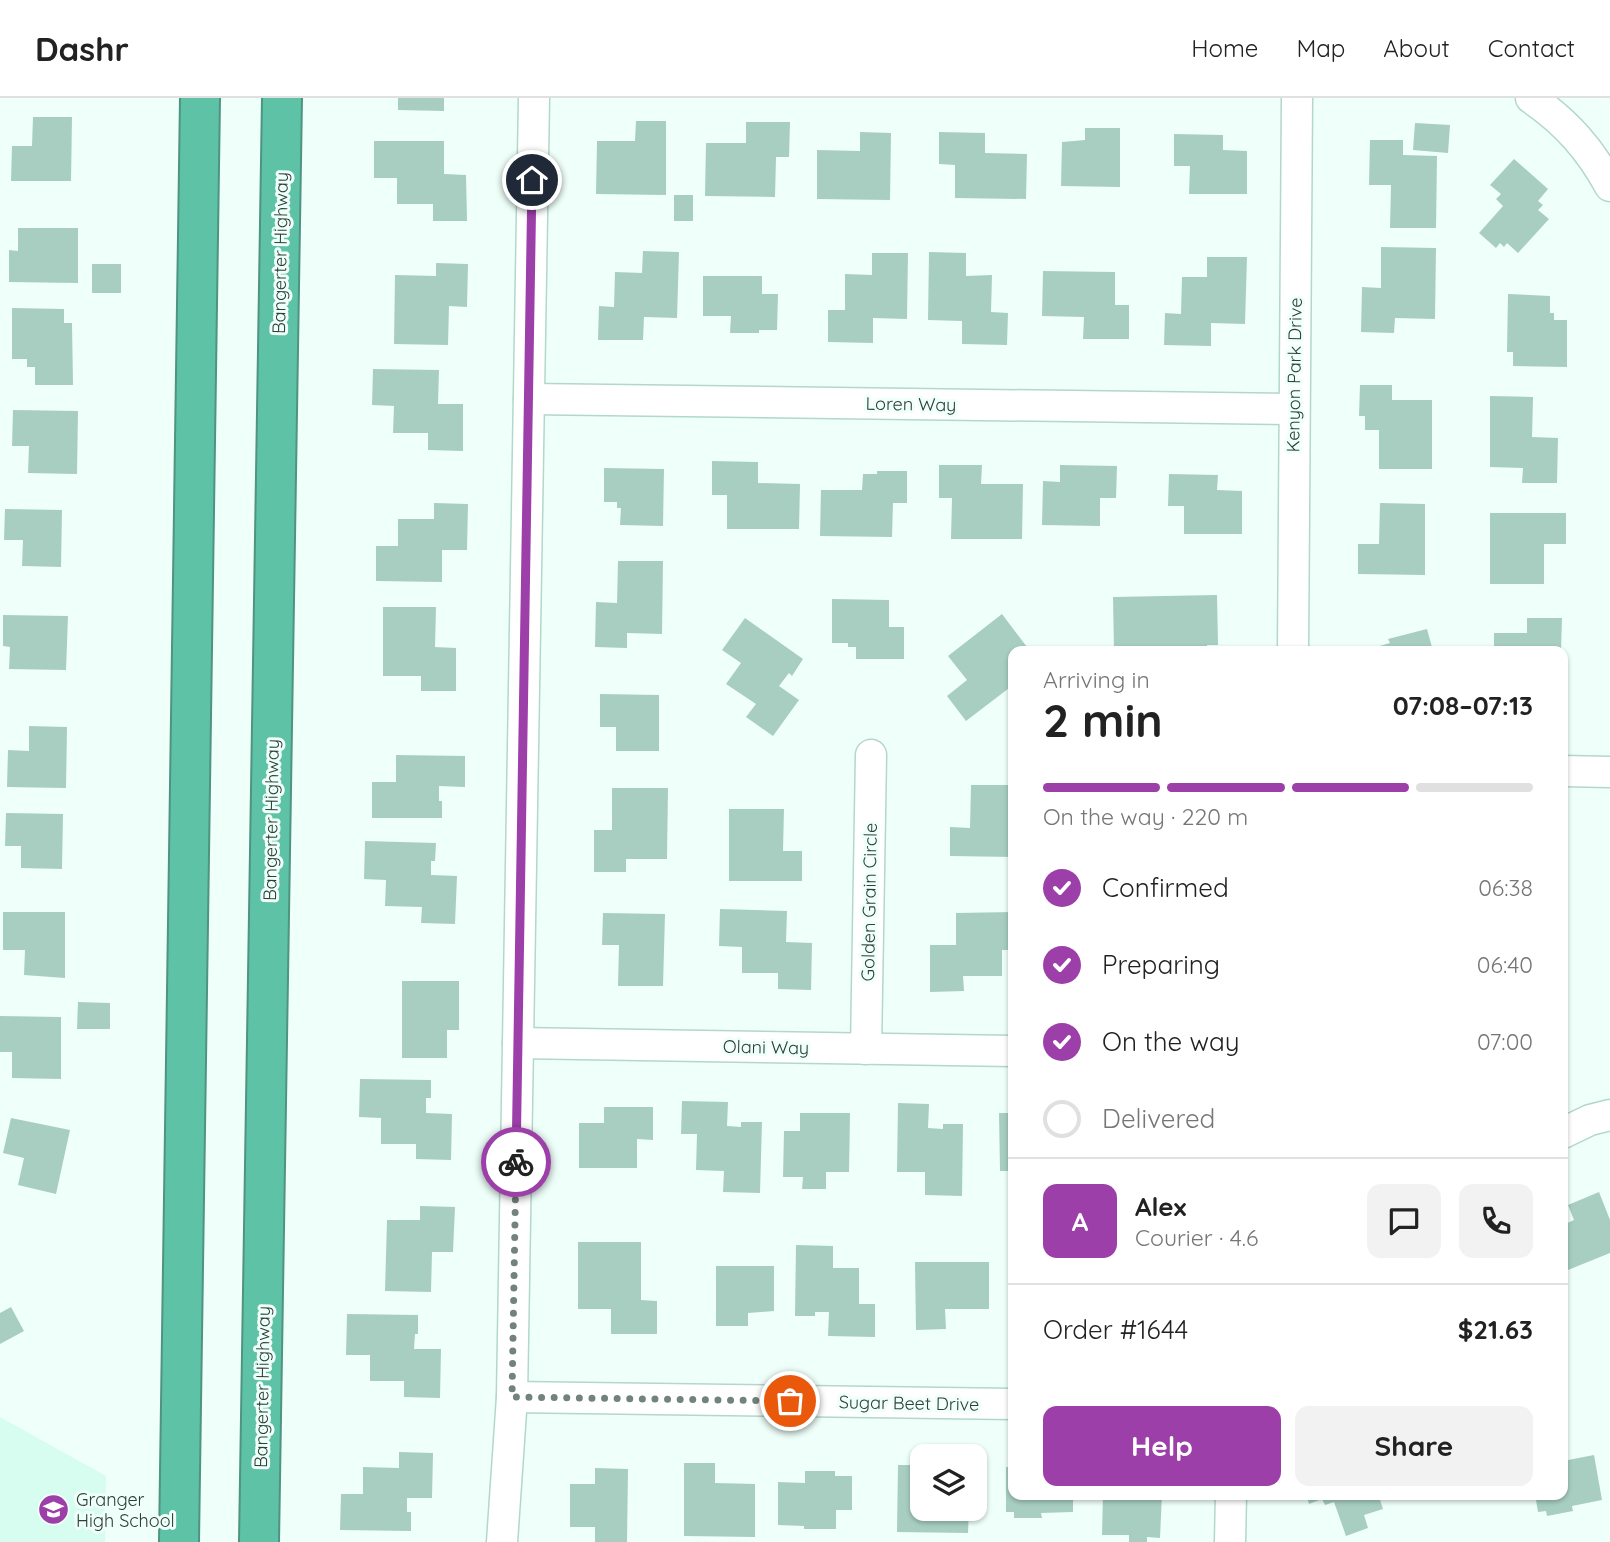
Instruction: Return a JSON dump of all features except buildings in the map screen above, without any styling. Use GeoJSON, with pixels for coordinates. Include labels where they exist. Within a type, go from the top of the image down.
{"type":"FeatureCollection","features":[{"type":"Feature","properties":{"kind":"highway"},"geometry":{"type":"LineString","coordinates":[[179,1542],[200,98]]}},
{"type":"Feature","properties":{"kind":"highway","name":"Bangerter Highway"},"geometry":{"type":"LineString","coordinates":[[259,1542],[282,98]]}},
{"type":"Feature","properties":{"kind":"street"},"geometry":{"type":"LineString","coordinates":[[502,1542],[512,1397],[534,98]]}},
{"type":"Feature","properties":{"kind":"street","name":"Kenyon Park Drive"},"geometry":{"type":"LineString","coordinates":[[1293,646],[1297,98]]}},
{"type":"Feature","properties":{"kind":"street"},"geometry":{"type":"LineString","coordinates":[[1531,98],[1569,127],[1606,171]]}},
{"type":"Feature","properties":{"kind":"street","name":"Loren Way"},"geometry":{"type":"LineString","coordinates":[[529,399],[1294,409]]}},
{"type":"Feature","properties":{"kind":"street","name":"Golden Grain Circle"},"geometry":{"type":"LineString","coordinates":[[866,1049],[872,755]]}},
{"type":"Feature","properties":{"kind":"street"},"geometry":{"type":"LineString","coordinates":[[1568,771],[1610,772]]}},
{"type":"Feature","properties":{"kind":"street","name":"Olani Way"},"geometry":{"type":"LineString","coordinates":[[518,1043],[1008,1051]]}},
{"type":"Feature","properties":{"kind":"street"},"geometry":{"type":"LineString","coordinates":[[1568,1131],[1590,1120],[1610,1115]]}},
{"type":"Feature","properties":{"kind":"street","name":"Sugar Beet Drive"},"geometry":{"type":"LineString","coordinates":[[512,1397],[1008,1404]]}},
{"type":"Feature","properties":{"kind":"street"},"geometry":{"type":"LineString","coordinates":[[1230,1542],[1231,1500]]}},
{"type":"Feature","properties":{"kind":"shaded area","name":"Granger High School"},"geometry":{"type":"Polygon","coordinates":[[[0,1417],[106,1476],[105,1542],[0,1542],[0,1417]]]}},
{"type":"Feature","properties":{"kind":"way so far"},"geometry":{"type":"LineString","coordinates":[[516,1162],[512,1397],[790,1401]]}},
{"type":"Feature","properties":{"kind":"place","name":"Granger High School"},"geometry":{"type":"Point","coordinates":[53,1509]}},
{"type":"Feature","properties":{"kind":"route"},"geometry":{"type":"LineString","coordinates":[[516,1162],[532,180]]}}]}
